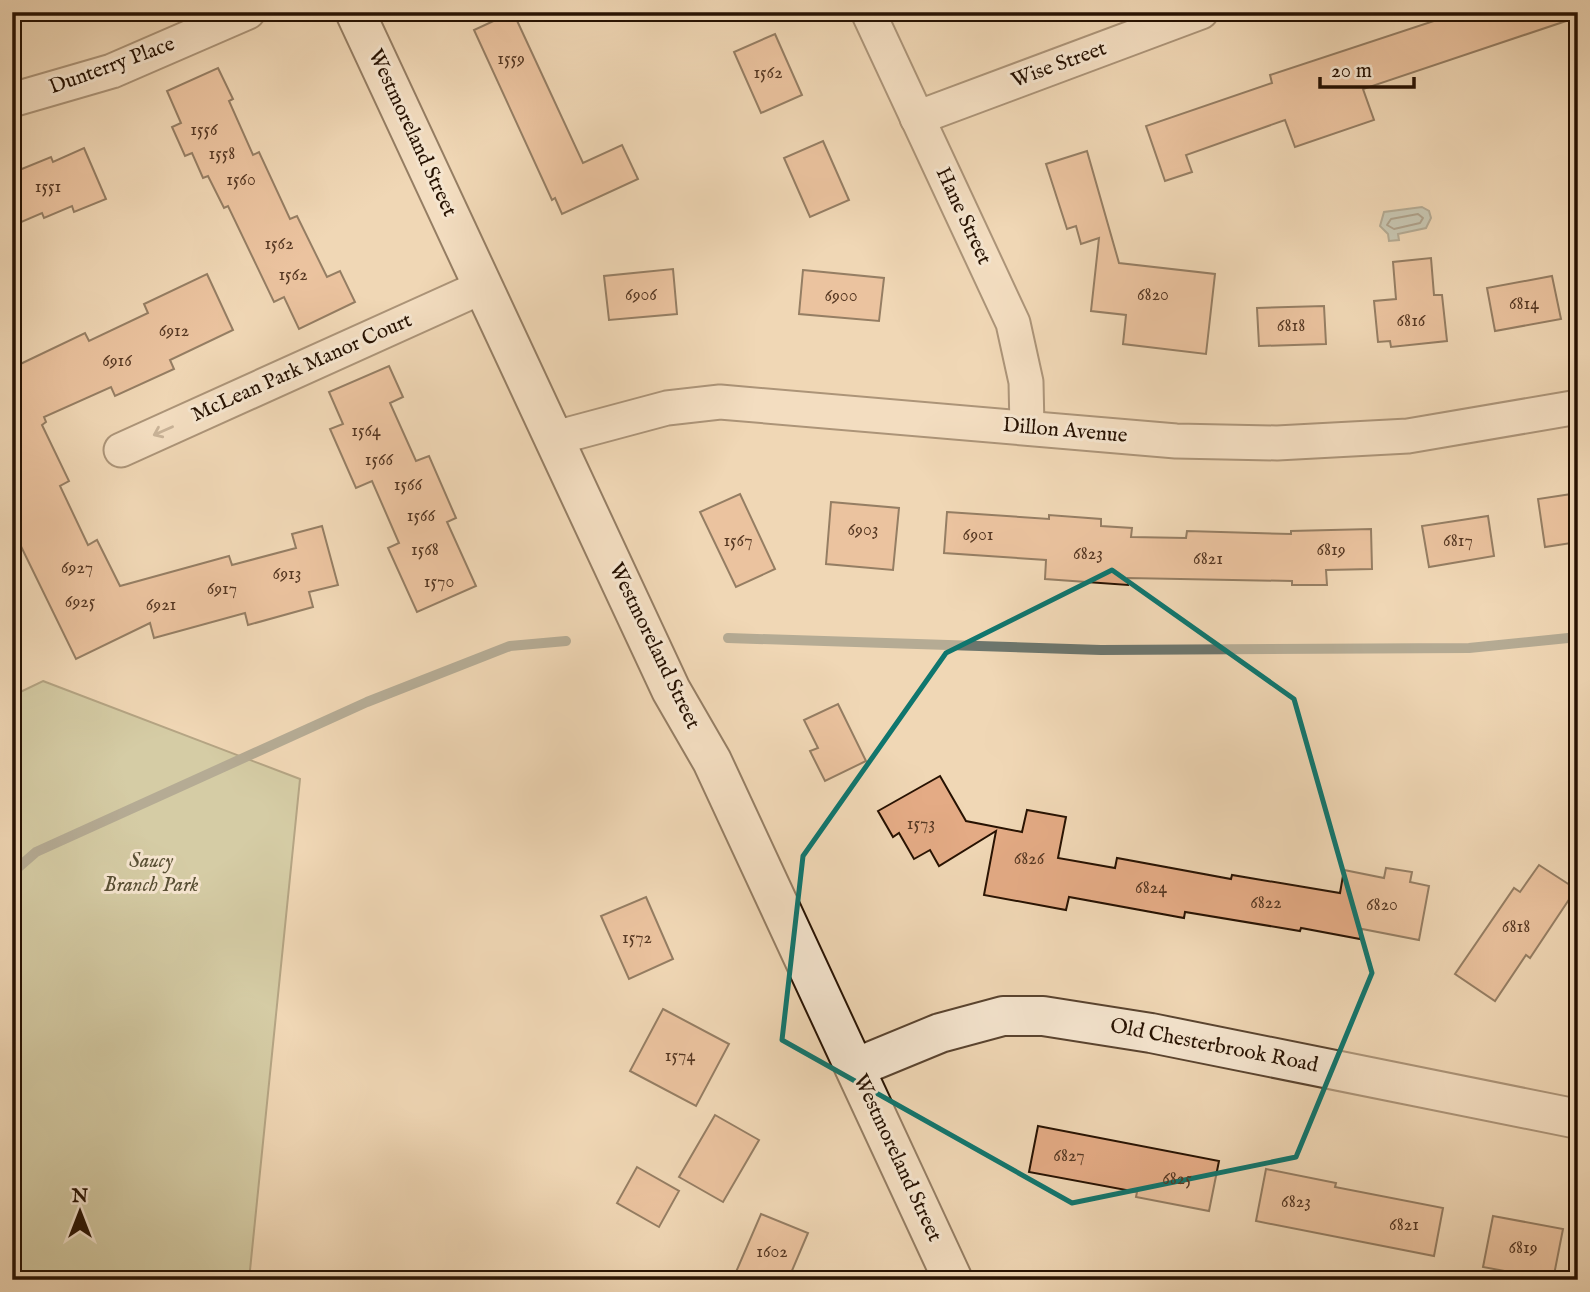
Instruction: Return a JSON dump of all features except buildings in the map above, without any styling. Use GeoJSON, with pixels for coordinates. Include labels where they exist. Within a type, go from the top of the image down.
{"type":"FeatureCollection","features":[{"type":"Feature","properties":{"kind":"main road","name":"Westmoreland Street"},"geometry":{"type":"LineString","coordinates":[[355,12],[671,690],[712,761],[953,1280]]}},
{"type":"Feature","properties":{"kind":"main road","name":"Old Chesterbrook Road"},"geometry":{"type":"LineString","coordinates":[[855,1068],[940,1032],[1003,1016],[1043,1016],[1151,1032],[1578,1119]]}},
{"type":"Feature","properties":{"kind":"street","name":"Dunterry Place"},"geometry":{"type":"LineString","coordinates":[[12,100],[112,71],[248,12]]}},
{"type":"Feature","properties":{"kind":"street","name":"Hane Street"},"geometry":{"type":"LineString","coordinates":[[868,12],[1013,323],[1026,383],[1027,427]]}},
{"type":"Feature","properties":{"kind":"street","name":"Wise Street"},"geometry":{"type":"LineString","coordinates":[[917,118],[1201,12]]}},
{"type":"Feature","properties":{"kind":"street","name":"McLean Park Manor Court"},"geometry":{"type":"LineString","coordinates":[[121,450],[484,286]]}},
{"type":"Feature","properties":{"kind":"street","name":"Dillon Avenue"},"geometry":{"type":"LineString","coordinates":[[555,438],[667,408],[720,402],[1176,441],[1278,443],[1408,436],[1578,407]]}},
{"type":"Feature","properties":{"kind":"highlighted area"},"geometry":{"type":"Polygon","coordinates":[[[1112,570],[1294,699],[1372,973],[1296,1157],[1072,1203],[782,1040],[803,856],[946,653],[1112,570]]]}},
{"type":"Feature","properties":{"kind":"green space","name":"Saucy Branch Park"},"geometry":{"type":"Polygon","coordinates":[[[43,681],[300,779],[249,1280],[12,1280],[12,696],[43,681]]]}},
{"type":"Feature","properties":{"kind":"water"},"geometry":{"type":"Polygon","coordinates":[[[1422,207],[1429,211],[1431,218],[1426,228],[1398,234],[1399,240],[1389,241],[1388,234],[1380,226],[1384,212],[1422,207]]]}},
{"type":"Feature","properties":{"kind":"waterway"},"geometry":{"type":"LineString","coordinates":[[728,638],[1101,650],[1469,648],[1578,637]]}},
{"type":"Feature","properties":{"kind":"waterway"},"geometry":{"type":"LineString","coordinates":[[12,873],[36,852],[367,702],[510,646],[566,641]]}}]}
